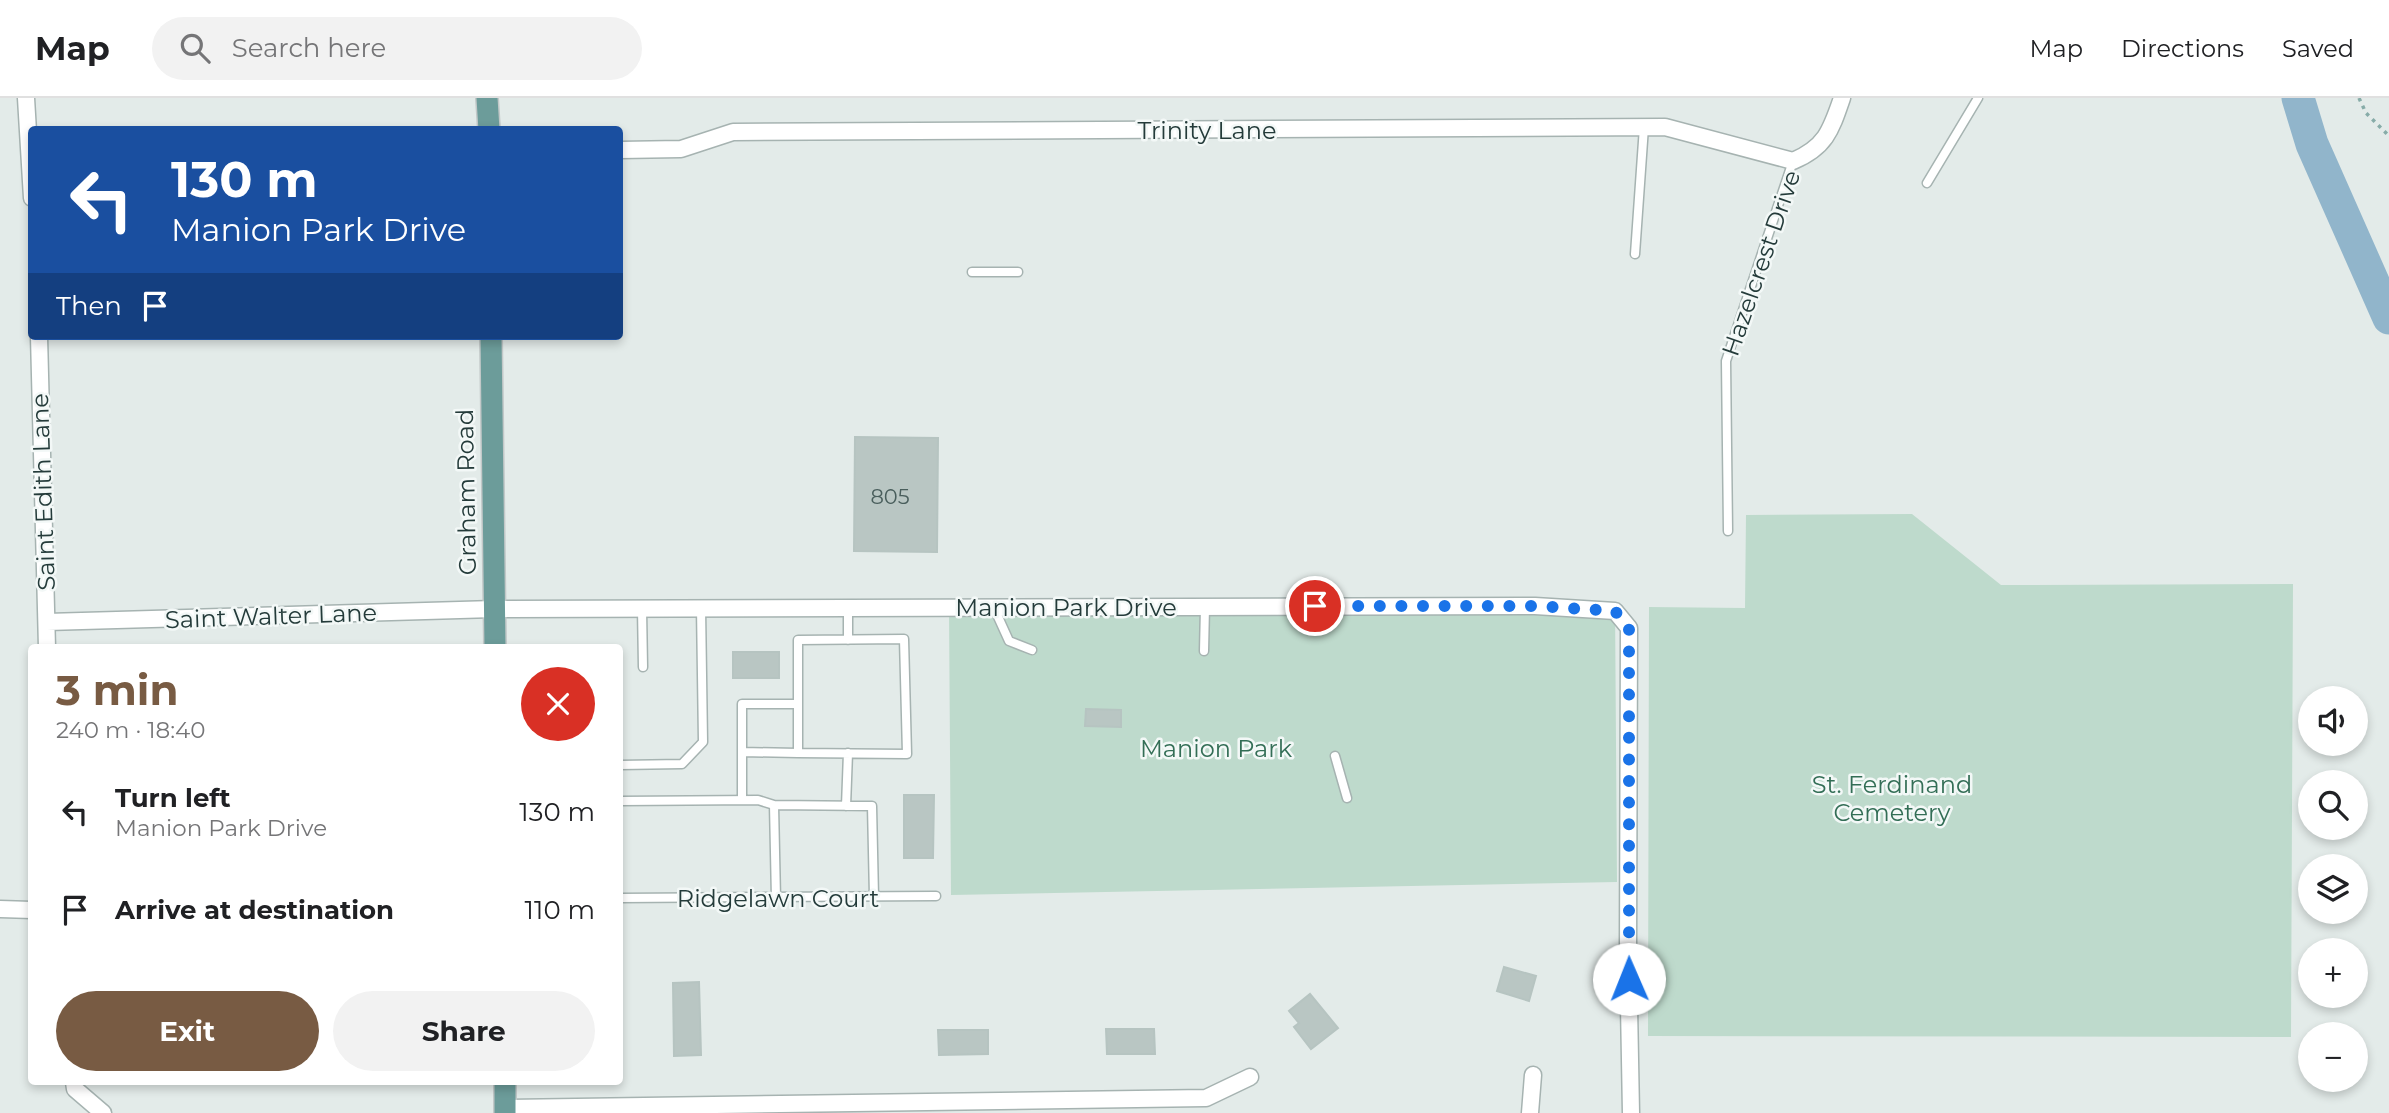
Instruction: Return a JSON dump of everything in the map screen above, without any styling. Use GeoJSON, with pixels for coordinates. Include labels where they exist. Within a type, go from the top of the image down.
{"type":"FeatureCollection","features":[{"type":"Feature","properties":{"kind":"main road"},"geometry":{"type":"LineString","coordinates":[[487,98],[489,126]]}},
{"type":"Feature","properties":{"kind":"main road","name":"Graham Road"},"geometry":{"type":"LineString","coordinates":[[491,340],[495,644]]}},
{"type":"Feature","properties":{"kind":"main road"},"geometry":{"type":"LineString","coordinates":[[505,1085],[505,1111]]}},
{"type":"Feature","properties":{"kind":"street"},"geometry":{"type":"LineString","coordinates":[[26,98],[28,131]]}},
{"type":"Feature","properties":{"kind":"street","name":"Hazelcrest Drive"},"geometry":{"type":"LineString","coordinates":[[1793,162],[1813,153],[1830,131],[1842,98]]}},
{"type":"Feature","properties":{"kind":"street","name":"Trinity Lane"},"geometry":{"type":"LineString","coordinates":[[623,150],[681,149],[733,132],[1665,127],[1793,162]]}},
{"type":"Feature","properties":{"kind":"street","name":"Saint Edith Lane"},"geometry":{"type":"LineString","coordinates":[[39,340],[47,644]]}},
{"type":"Feature","properties":{"kind":"street","name":"Manion Park Drive"},"geometry":{"type":"LineString","coordinates":[[494,609],[1535,606],[1615,611],[1629,628],[1628,953],[1632,1113]]}},
{"type":"Feature","properties":{"kind":"street","name":"Saint Walter Lane"},"geometry":{"type":"LineString","coordinates":[[47,622],[494,609]]}},
{"type":"Feature","properties":{"kind":"street"},"geometry":{"type":"LineString","coordinates":[[0,909],[28,910]]}},
{"type":"Feature","properties":{"kind":"street"},"geometry":{"type":"LineString","coordinates":[[1530,1113],[1533,1076]]}},
{"type":"Feature","properties":{"kind":"street"},"geometry":{"type":"LineString","coordinates":[[505,1111],[1206,1098],[1250,1077]]}},
{"type":"Feature","properties":{"kind":"street"},"geometry":{"type":"LineString","coordinates":[[74,1085],[75,1089],[103,1113]]}},
{"type":"Feature","properties":{"kind":"lane"},"geometry":{"type":"LineString","coordinates":[[1927,183],[1978,98]]}},
{"type":"Feature","properties":{"kind":"lane"},"geometry":{"type":"LineString","coordinates":[[1635,254],[1644,127]]}},
{"type":"Feature","properties":{"kind":"lane","name":"Hazelcrest Drive"},"geometry":{"type":"LineString","coordinates":[[1728,531],[1726,361],[1793,162]]}},
{"type":"Feature","properties":{"kind":"lane"},"geometry":{"type":"LineString","coordinates":[[972,272],[1018,272]]}},
{"type":"Feature","properties":{"kind":"lane"},"geometry":{"type":"LineString","coordinates":[[1204,651],[1205,607]]}},
{"type":"Feature","properties":{"kind":"lane"},"geometry":{"type":"LineString","coordinates":[[623,765],[682,764],[703,742],[701,608]]}},
{"type":"Feature","properties":{"kind":"lane"},"geometry":{"type":"LineString","coordinates":[[848,608],[848,640]]}},
{"type":"Feature","properties":{"kind":"lane"},"geometry":{"type":"LineString","coordinates":[[994,608],[1009,641],[1032,650]]}},
{"type":"Feature","properties":{"kind":"lane"},"geometry":{"type":"LineString","coordinates":[[642,609],[643,667]]}},
{"type":"Feature","properties":{"kind":"lane"},"geometry":{"type":"LineString","coordinates":[[742,752],[798,753],[907,754],[904,639],[798,639],[798,753]]}},
{"type":"Feature","properties":{"kind":"lane"},"geometry":{"type":"LineString","coordinates":[[742,800],[742,704],[798,704]]}},
{"type":"Feature","properties":{"kind":"lane"},"geometry":{"type":"LineString","coordinates":[[846,806],[848,753]]}},
{"type":"Feature","properties":{"kind":"lane"},"geometry":{"type":"LineString","coordinates":[[1335,757],[1347,798]]}},
{"type":"Feature","properties":{"kind":"lane"},"geometry":{"type":"LineString","coordinates":[[623,801],[758,800],[774,805],[872,806],[874,897]]}},
{"type":"Feature","properties":{"kind":"lane"},"geometry":{"type":"LineString","coordinates":[[774,805],[776,899]]}},
{"type":"Feature","properties":{"kind":"lane","name":"Ridgelawn Court"},"geometry":{"type":"LineString","coordinates":[[623,898],[936,896]]}},
{"type":"Feature","properties":{"kind":"path"},"geometry":{"type":"LineString","coordinates":[[2359,98],[2366,113],[2389,136]]}},
{"type":"Feature","properties":{"kind":"green space","name":"St. Ferdinand Cemetery"},"geometry":{"type":"Polygon","coordinates":[[[1912,514],[2001,585],[2293,584],[2291,1037],[1648,1036],[1649,607],[1745,608],[1746,515],[1912,514]]]}},
{"type":"Feature","properties":{"kind":"green space","name":"Manion Park"},"geometry":{"type":"Polygon","coordinates":[[[1615,604],[1617,882],[951,895],[949,608],[1615,604]]]}},
{"type":"Feature","properties":{"kind":"building"},"geometry":{"type":"Polygon","coordinates":[[[855,437],[938,438],[937,552],[854,551],[855,437]]]}},
{"type":"Feature","properties":{"kind":"building"},"geometry":{"type":"Polygon","coordinates":[[[733,652],[779,652],[779,678],[733,678],[733,652]]]}},
{"type":"Feature","properties":{"kind":"building"},"geometry":{"type":"Polygon","coordinates":[[[1086,709],[1121,710],[1121,727],[1085,726],[1086,709]]]}},
{"type":"Feature","properties":{"kind":"building"},"geometry":{"type":"Polygon","coordinates":[[[904,795],[934,795],[933,858],[904,858],[904,795]]]}},
{"type":"Feature","properties":{"kind":"building"},"geometry":{"type":"Polygon","coordinates":[[[1504,967],[1536,976],[1529,1001],[1497,991],[1504,967]]]}},
{"type":"Feature","properties":{"kind":"building"},"geometry":{"type":"Polygon","coordinates":[[[699,982],[701,1055],[674,1056],[673,983],[699,982]]]}},
{"type":"Feature","properties":{"kind":"building"},"geometry":{"type":"Polygon","coordinates":[[[1310,994],[1338,1028],[1311,1049],[1294,1027],[1299,1023],[1289,1011],[1310,994]]]}},
{"type":"Feature","properties":{"kind":"building"},"geometry":{"type":"Polygon","coordinates":[[[1106,1029],[1154,1029],[1155,1054],[1107,1054],[1106,1029]]]}},
{"type":"Feature","properties":{"kind":"building"},"geometry":{"type":"Polygon","coordinates":[[[938,1030],[988,1030],[988,1054],[939,1055],[938,1030]]]}},
{"type":"Feature","properties":{"kind":"waterway"},"geometry":{"type":"LineString","coordinates":[[2298,98],[2312,144],[2389,318]]}},
{"type":"Feature","properties":{"kind":"route"},"geometry":{"type":"LineString","coordinates":[[1315,606],[1535,606],[1615,611],[1629,628],[1629,979]]}}]}
